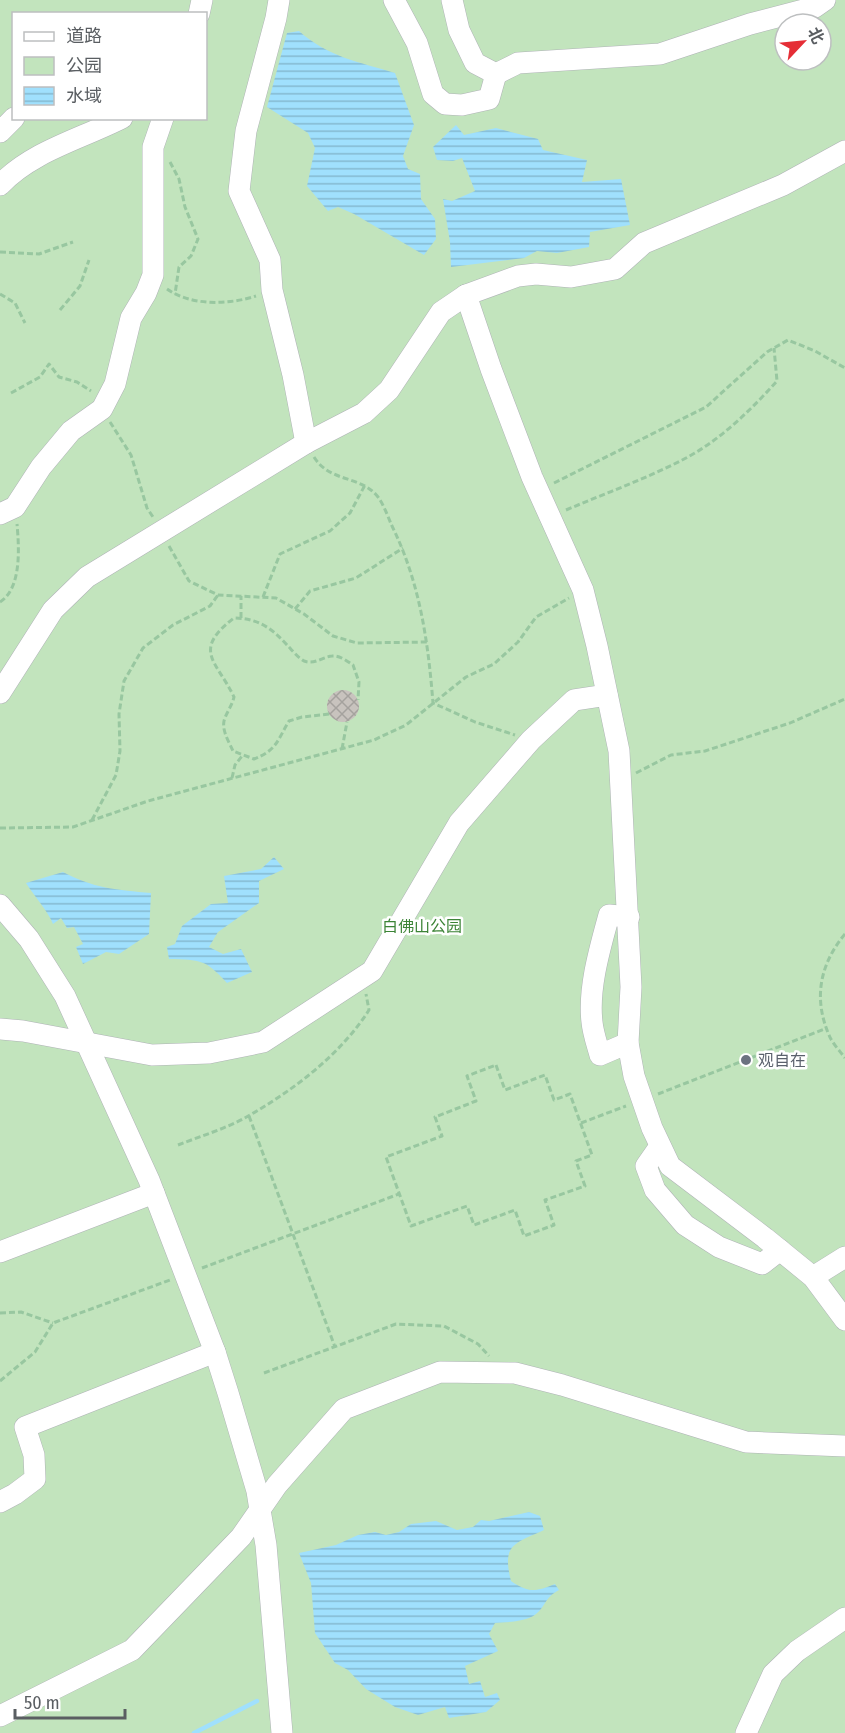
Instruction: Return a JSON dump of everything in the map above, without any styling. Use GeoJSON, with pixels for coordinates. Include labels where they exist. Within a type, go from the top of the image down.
{"type":"FeatureCollection","features":[{"type":"Feature","properties":{"kind":"street"},"geometry":{"type":"LineString","coordinates":[[279,0],[246,131],[239,191],[270,261],[272,290],[293,375],[306,443]]}},
{"type":"Feature","properties":{"kind":"street"},"geometry":{"type":"LineString","coordinates":[[394,0],[417,43],[433,94],[446,104],[462,105],[489,99],[496,74],[518,63],[660,54],[750,24],[815,7],[825,0]]}},
{"type":"Feature","properties":{"kind":"street"},"geometry":{"type":"LineString","coordinates":[[452,0],[459,30],[475,63],[496,74]]}},
{"type":"Feature","properties":{"kind":"street"},"geometry":{"type":"LineString","coordinates":[[0,132],[12,120]]}},
{"type":"Feature","properties":{"kind":"street"},"geometry":{"type":"LineString","coordinates":[[0,185],[12,172],[45,153],[118,120]]}},
{"type":"Feature","properties":{"kind":"street"},"geometry":{"type":"LineString","coordinates":[[8,511],[71,430],[102,409],[115,384],[131,318],[146,293],[153,275],[153,147],[162,120]]}},
{"type":"Feature","properties":{"kind":"street"},"geometry":{"type":"LineString","coordinates":[[0,693],[53,610],[87,577],[306,443],[364,413],[388,390],[441,312],[466,295],[518,276],[536,274],[571,277],[615,269],[644,243],[783,184],[845,151]]}},
{"type":"Feature","properties":{"kind":"street"},"geometry":{"type":"LineString","coordinates":[[466,295],[491,369],[538,491],[583,590],[608,695],[619,751],[629,917],[632,987],[628,1043],[634,1076],[642,1100],[670,1166],[813,1277],[845,1320]]}},
{"type":"Feature","properties":{"kind":"street"},"geometry":{"type":"LineString","coordinates":[[0,1029],[152,1055],[208,1053],[263,1042],[372,971],[459,823],[531,740],[574,700],[608,695]]}},
{"type":"Feature","properties":{"kind":"street"},"geometry":{"type":"LineString","coordinates":[[0,905],[29,939],[65,996],[154,1193],[215,1352],[260,1510],[266,1545],[282,1733]]}},
{"type":"Feature","properties":{"kind":"street"},"geometry":{"type":"LineString","coordinates":[[628,1043],[600,1055],[592,1022],[594,980],[609,915],[629,917]]}},
{"type":"Feature","properties":{"kind":"street"},"geometry":{"type":"LineString","coordinates":[[660,1146],[646,1166],[655,1190],[686,1225],[719,1248],[762,1264],[780,1250]]}},
{"type":"Feature","properties":{"kind":"street"},"geometry":{"type":"LineString","coordinates":[[0,1252],[154,1193]]}},
{"type":"Feature","properties":{"kind":"street"},"geometry":{"type":"LineString","coordinates":[[813,1277],[845,1257]]}},
{"type":"Feature","properties":{"kind":"street"},"geometry":{"type":"LineString","coordinates":[[0,1502],[35,1479],[34,1455],[25,1427],[215,1352]]}},
{"type":"Feature","properties":{"kind":"street"},"geometry":{"type":"LineString","coordinates":[[0,1716],[132,1650],[241,1537],[277,1485],[344,1409],[440,1372],[515,1373],[562,1385],[746,1442],[845,1446]]}},
{"type":"Feature","properties":{"kind":"street"},"geometry":{"type":"LineString","coordinates":[[746,1733],[773,1674],[797,1651],[845,1618]]}},
{"type":"Feature","properties":{"kind":"path"},"geometry":{"type":"LineString","coordinates":[[153,147],[172,164],[179,179],[185,207],[198,239],[191,256],[179,267],[175,294]]}},
{"type":"Feature","properties":{"kind":"path"},"geometry":{"type":"LineString","coordinates":[[0,252],[39,254],[73,242]]}},
{"type":"Feature","properties":{"kind":"path"},"geometry":{"type":"LineString","coordinates":[[60,310],[80,286],[89,260]]}},
{"type":"Feature","properties":{"kind":"path"},"geometry":{"type":"LineString","coordinates":[[153,275],[175,294],[202,302],[228,302],[250,298],[272,290]]}},
{"type":"Feature","properties":{"kind":"path"},"geometry":{"type":"LineString","coordinates":[[0,294],[15,303],[25,323]]}},
{"type":"Feature","properties":{"kind":"path"},"geometry":{"type":"LineString","coordinates":[[538,491],[706,407],[767,352],[788,340],[815,351],[845,368]]}},
{"type":"Feature","properties":{"kind":"path"},"geometry":{"type":"LineString","coordinates":[[550,517],[686,458],[714,440],[757,403],[777,381],[774,348]]}},
{"type":"Feature","properties":{"kind":"path"},"geometry":{"type":"LineString","coordinates":[[11,393],[40,377],[49,364],[58,377],[77,382],[90,389],[131,455],[147,508],[189,581],[218,595],[276,598],[333,636],[357,643],[428,642]]}},
{"type":"Feature","properties":{"kind":"path"},"geometry":{"type":"LineString","coordinates":[[306,443],[320,466],[338,477],[365,485],[378,498],[403,548],[418,596],[428,642],[433,703]]}},
{"type":"Feature","properties":{"kind":"path"},"geometry":{"type":"LineString","coordinates":[[263,597],[280,554],[330,531],[350,513],[365,485]]}},
{"type":"Feature","properties":{"kind":"path"},"geometry":{"type":"LineString","coordinates":[[0,602],[7,597],[15,577],[19,542],[8,511]]}},
{"type":"Feature","properties":{"kind":"path"},"geometry":{"type":"LineString","coordinates":[[295,609],[310,591],[356,578],[403,548]]}},
{"type":"Feature","properties":{"kind":"path"},"geometry":{"type":"LineString","coordinates":[[0,828],[73,826],[148,801],[374,740],[406,725],[466,677],[494,664],[518,642],[536,617],[583,590]]}},
{"type":"Feature","properties":{"kind":"path"},"geometry":{"type":"LineString","coordinates":[[92,820],[116,775],[120,751],[119,714],[124,681],[143,648],[173,625],[210,606],[218,595]]}},
{"type":"Feature","properties":{"kind":"path"},"geometry":{"type":"LineString","coordinates":[[241,596],[241,618]]}},
{"type":"Feature","properties":{"kind":"path"},"geometry":{"type":"LineString","coordinates":[[329,714],[289,721],[276,746],[254,759],[233,751],[225,735],[224,721],[234,697],[211,658],[212,639],[234,618],[262,623],[276,632],[305,661],[317,662],[332,656],[353,665],[359,682],[358,700]]}},
{"type":"Feature","properties":{"kind":"path"},"geometry":{"type":"LineString","coordinates":[[621,780],[671,755],[705,751],[790,723],[845,699]]}},
{"type":"Feature","properties":{"kind":"path"},"geometry":{"type":"LineString","coordinates":[[433,703],[475,722],[531,740]]}},
{"type":"Feature","properties":{"kind":"path"},"geometry":{"type":"LineString","coordinates":[[342,749],[347,722]]}},
{"type":"Feature","properties":{"kind":"path"},"geometry":{"type":"LineString","coordinates":[[231,779],[235,765],[242,756]]}},
{"type":"Feature","properties":{"kind":"path"},"geometry":{"type":"LineString","coordinates":[[845,934],[831,951],[821,978],[820,1008],[829,1037],[845,1058]]}},
{"type":"Feature","properties":{"kind":"path"},"geometry":{"type":"LineString","coordinates":[[178,1145],[249,1116],[307,1077],[358,1027],[369,1010],[362,978]]}},
{"type":"Feature","properties":{"kind":"path"},"geometry":{"type":"LineString","coordinates":[[581,1124],[827,1028]]}},
{"type":"Feature","properties":{"kind":"path"},"geometry":{"type":"LineString","coordinates":[[496,1065],[506,1090],[545,1075],[554,1100],[570,1094],[581,1124],[592,1155],[576,1161],[585,1186],[545,1200],[554,1225],[524,1236],[515,1210],[474,1225],[467,1206],[411,1226],[386,1156],[442,1136],[435,1117],[476,1101],[467,1076],[496,1065]]}},
{"type":"Feature","properties":{"kind":"path"},"geometry":{"type":"LineString","coordinates":[[249,1116],[335,1347]]}},
{"type":"Feature","properties":{"kind":"path"},"geometry":{"type":"LineString","coordinates":[[0,1313],[21,1312],[53,1323]]}},
{"type":"Feature","properties":{"kind":"path"},"geometry":{"type":"LineString","coordinates":[[264,1373],[396,1324],[444,1326],[478,1344],[505,1373]]}},
{"type":"Feature","properties":{"kind":"green space","name":"白佛山公园"},"geometry":{"type":"Polygon","coordinates":[[[0,0],[845,0],[845,1733],[0,1733],[0,0]]]}},
{"type":"Feature","properties":{"kind":"water"},"geometry":{"type":"Polygon","coordinates":[[[299,31],[333,53],[395,73],[414,125],[403,156],[408,169],[420,174],[421,199],[435,219],[436,239],[424,255],[354,214],[338,207],[328,211],[307,186],[315,148],[308,133],[267,107],[287,33],[299,31]]]}},
{"type":"Feature","properties":{"kind":"water"},"geometry":{"type":"Polygon","coordinates":[[[456,125],[464,135],[496,128],[538,139],[543,150],[587,160],[582,182],[621,179],[630,225],[590,232],[589,247],[557,253],[537,251],[524,258],[451,267],[450,242],[443,199],[452,201],[475,191],[462,158],[453,161],[437,160],[433,147],[456,125]]]}},
{"type":"Feature","properties":{"kind":"water"},"geometry":{"type":"Polygon","coordinates":[[[274,857],[284,869],[259,881],[259,903],[218,932],[209,947],[223,954],[241,949],[252,972],[227,983],[202,962],[169,959],[167,947],[175,944],[182,926],[211,904],[228,903],[224,876],[261,869],[274,857]]]}},
{"type":"Feature","properties":{"kind":"water"},"geometry":{"type":"Polygon","coordinates":[[[63,872],[95,885],[151,893],[149,934],[119,954],[106,952],[83,964],[76,947],[83,944],[74,927],[67,928],[61,918],[53,924],[26,883],[63,872]]]}},
{"type":"Feature","properties":{"kind":"water"},"geometry":{"type":"Polygon","coordinates":[[[529,1512],[540,1516],[544,1530],[512,1547],[508,1560],[511,1581],[522,1588],[532,1590],[555,1584],[559,1590],[550,1596],[532,1617],[495,1623],[489,1634],[498,1651],[465,1666],[469,1684],[480,1681],[485,1697],[497,1693],[500,1700],[486,1712],[449,1718],[445,1707],[418,1715],[395,1707],[366,1689],[348,1670],[335,1663],[315,1633],[311,1583],[299,1553],[336,1545],[358,1535],[375,1532],[386,1535],[399,1532],[411,1524],[436,1521],[457,1530],[473,1527],[481,1520],[489,1521],[529,1512]]]}},
{"type":"Feature","properties":{"kind":"building"},"geometry":{"type":"Polygon","coordinates":[[[343,690],[354,695],[359,706],[354,717],[343,722],[332,717],[327,706],[332,695],[343,690]]]}},
{"type":"Feature","properties":{"kind":"waterway"},"geometry":{"type":"LineString","coordinates":[[194,1733],[257,1701]]}},
{"type":"Feature","properties":{"kind":"place","name":"观自在"},"geometry":{"type":"Point","coordinates":[746,1060]}}]}
